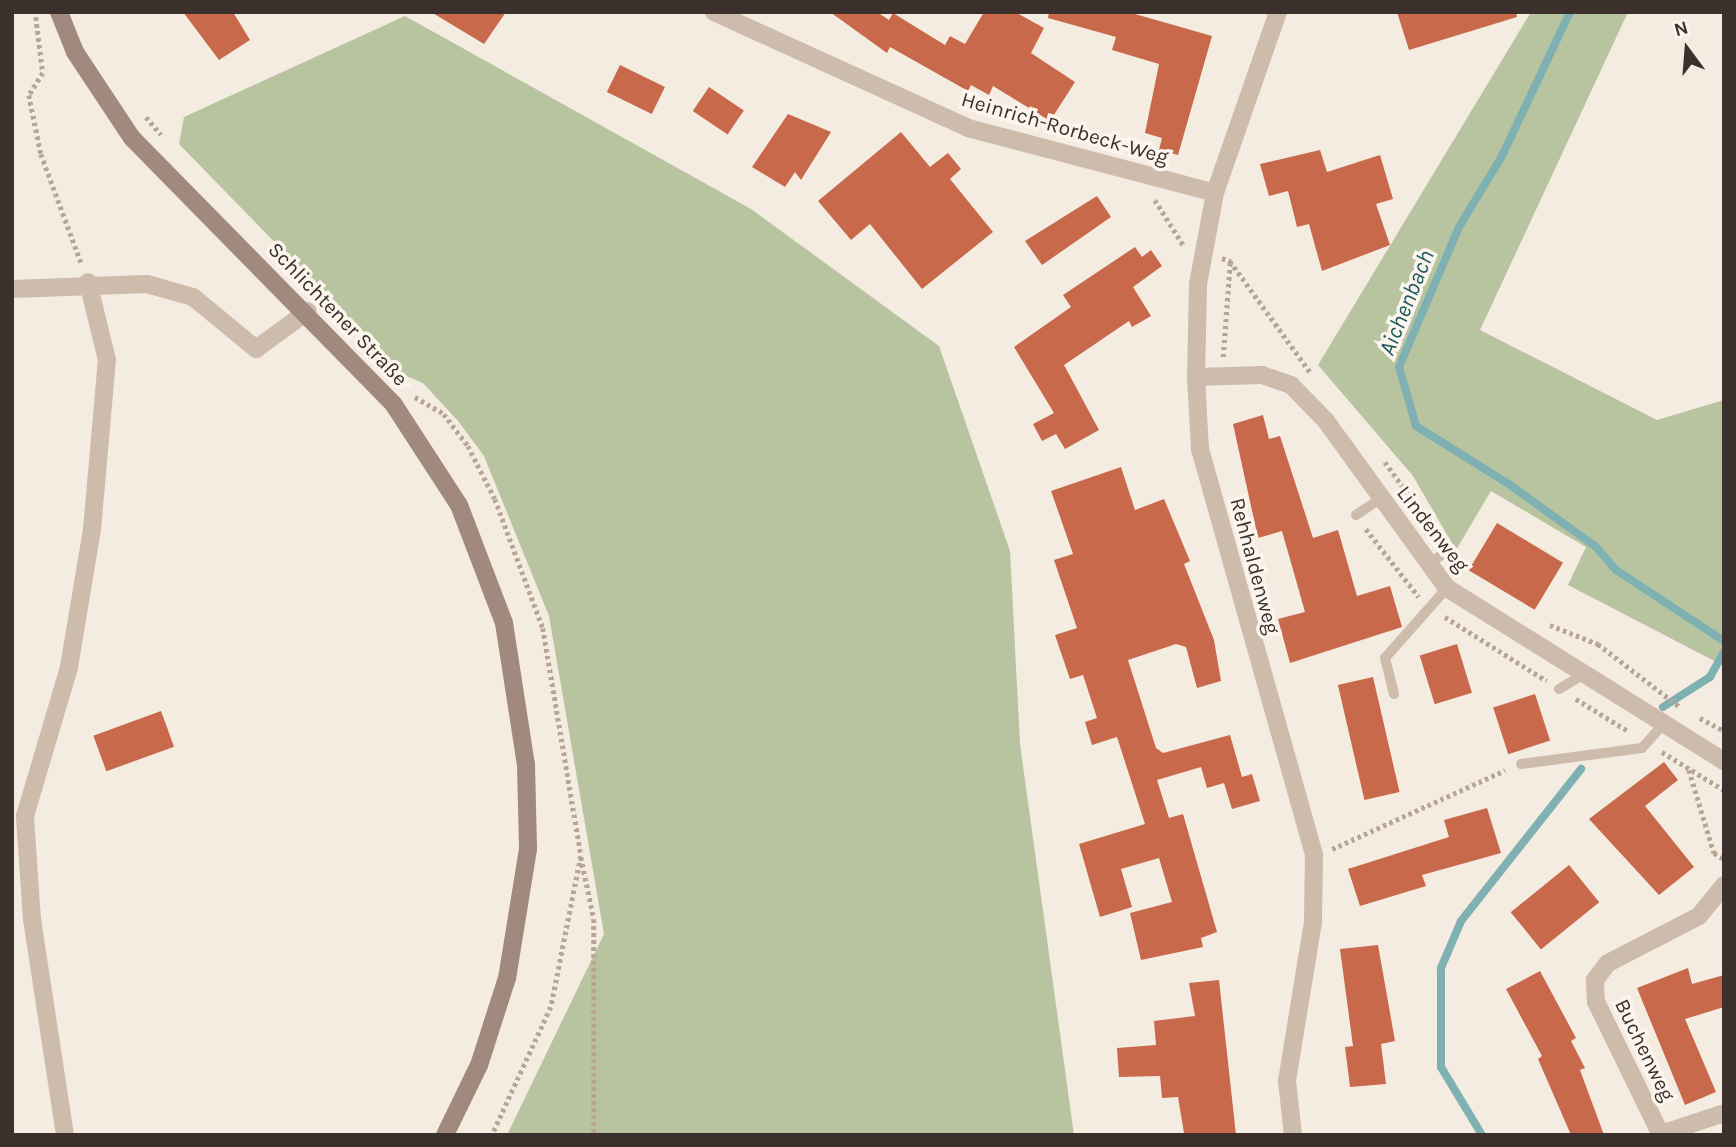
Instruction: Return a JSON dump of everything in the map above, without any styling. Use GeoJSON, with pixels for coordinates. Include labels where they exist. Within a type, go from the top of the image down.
{"type":"FeatureCollection","features":[{"type":"Feature","properties":{"kind":"main road","name":"Schlichtener Straße"},"geometry":{"type":"LineString","coordinates":[[59,12],[75,52],[132,138],[308,311],[394,405],[459,505],[504,623],[519,698],[528,849],[520,911],[483,1052],[445,1135]]}},
{"type":"Feature","properties":{"kind":"street","name":"Heinrich-Rorbeck-Weg"},"geometry":{"type":"LineString","coordinates":[[714,12],[968,128],[1215,193]]}},
{"type":"Feature","properties":{"kind":"street","name":"Rehhaldenweg"},"geometry":{"type":"LineString","coordinates":[[1278,12],[1215,193],[1203,253],[1196,377],[1200,449],[1314,855],[1313,922],[1287,1081],[1293,1135]]}},
{"type":"Feature","properties":{"kind":"street"},"geometry":{"type":"LineString","coordinates":[[12,289],[88,282],[147,284],[193,297],[256,349],[308,311]]}},
{"type":"Feature","properties":{"kind":"street"},"geometry":{"type":"LineString","coordinates":[[65,1135],[32,920],[25,816],[69,667],[92,530],[107,360],[88,282]]}},
{"type":"Feature","properties":{"kind":"street","name":"Lindenweg"},"geometry":{"type":"LineString","coordinates":[[1196,377],[1262,375],[1291,385],[1326,421],[1380,499],[1447,587],[1663,726],[1724,761]]}},
{"type":"Feature","properties":{"kind":"street","name":"Buchenweg"},"geometry":{"type":"LineString","coordinates":[[1661,1135],[1596,1002],[1595,980],[1608,962],[1699,916],[1724,884]]}},
{"type":"Feature","properties":{"kind":"street"},"geometry":{"type":"LineString","coordinates":[[1661,1135],[1724,1112]]}},
{"type":"Feature","properties":{"kind":"lane"},"geometry":{"type":"LineString","coordinates":[[1356,514],[1380,499]]}},
{"type":"Feature","properties":{"kind":"lane"},"geometry":{"type":"LineString","coordinates":[[1429,564],[1447,551]]}},
{"type":"Feature","properties":{"kind":"lane"},"geometry":{"type":"LineString","coordinates":[[1394,694],[1385,658],[1447,587]]}},
{"type":"Feature","properties":{"kind":"lane"},"geometry":{"type":"LineString","coordinates":[[1559,689],[1582,675]]}},
{"type":"Feature","properties":{"kind":"lane"},"geometry":{"type":"LineString","coordinates":[[1521,764],[1642,748],[1663,726]]}},
{"type":"Feature","properties":{"kind":"path"},"geometry":{"type":"LineString","coordinates":[[36,12],[43,73],[29,95],[41,154],[88,282]]}},
{"type":"Feature","properties":{"kind":"path"},"geometry":{"type":"LineString","coordinates":[[141,111],[169,142]]}},
{"type":"Feature","properties":{"kind":"path"},"geometry":{"type":"LineString","coordinates":[[1140,173],[1182,245],[1230,261],[1316,380]]}},
{"type":"Feature","properties":{"kind":"path"},"geometry":{"type":"LineString","coordinates":[[282,257],[377,354]]}},
{"type":"Feature","properties":{"kind":"path"},"geometry":{"type":"LineString","coordinates":[[1222,375],[1230,261]]}},
{"type":"Feature","properties":{"kind":"path"},"geometry":{"type":"LineString","coordinates":[[409,389],[415,397]]}},
{"type":"Feature","properties":{"kind":"path"},"geometry":{"type":"LineString","coordinates":[[1376,452],[1447,551]]}},
{"type":"Feature","properties":{"kind":"path"},"geometry":{"type":"LineString","coordinates":[[1542,622],[1598,644],[1666,690],[1679,706]]}},
{"type":"Feature","properties":{"kind":"path"},"geometry":{"type":"LineString","coordinates":[[1702,748],[1689,769],[1714,853],[1724,859]]}},
{"type":"Feature","properties":{"kind":"path"},"geometry":{"type":"LineString","coordinates":[[1332,849],[1521,764]]}},
{"type":"Feature","properties":{"kind":"path"},"geometry":{"type":"LineString","coordinates":[[581,856],[594,919],[594,1135]]}},
{"type":"Feature","properties":{"kind":"green space"},"geometry":{"type":"Polygon","coordinates":[[[1531,12],[1628,12],[1480,330],[1657,420],[1724,400],[1724,666],[1568,585],[1586,547],[1491,491],[1456,550],[1413,476],[1318,365],[1531,12]]]}},
{"type":"Feature","properties":{"kind":"green space"},"geometry":{"type":"Polygon","coordinates":[[[405,16],[751,209],[939,346],[1010,551],[1020,744],[1074,1135],[507,1135],[604,934],[549,616],[484,456],[458,421],[423,383],[404,375],[179,144],[184,117],[405,16]]]}},
{"type":"Feature","properties":{"kind":"building"},"geometry":{"type":"Polygon","coordinates":[[[183,12],[233,12],[250,40],[219,60],[183,12]]]}},
{"type":"Feature","properties":{"kind":"building"},"geometry":{"type":"Polygon","coordinates":[[[431,12],[506,12],[484,44],[431,12]]]}},
{"type":"Feature","properties":{"kind":"building"},"geometry":{"type":"Polygon","coordinates":[[[830,12],[877,12],[889,20],[893,13],[945,45],[950,36],[965,44],[984,12],[1015,12],[1044,28],[1031,53],[1075,82],[1050,121],[993,86],[989,95],[971,85],[968,91],[890,47],[887,53],[830,12]]]}},
{"type":"Feature","properties":{"kind":"building"},"geometry":{"type":"Polygon","coordinates":[[[1049,12],[1128,12],[1212,36],[1178,155],[1159,150],[1162,138],[1145,133],[1159,64],[1112,50],[1116,37],[1048,18],[1049,12]]]}},
{"type":"Feature","properties":{"kind":"building"},"geometry":{"type":"Polygon","coordinates":[[[1397,12],[1516,12],[1517,17],[1409,50],[1397,12]]]}},
{"type":"Feature","properties":{"kind":"building"},"geometry":{"type":"Polygon","coordinates":[[[620,65],[665,87],[652,114],[607,92],[620,65]]]}},
{"type":"Feature","properties":{"kind":"building"},"geometry":{"type":"Polygon","coordinates":[[[709,87],[744,110],[728,135],[693,111],[709,87]]]}},
{"type":"Feature","properties":{"kind":"building"},"geometry":{"type":"Polygon","coordinates":[[[788,114],[831,132],[801,180],[795,172],[785,187],[752,167],[788,114]]]}},
{"type":"Feature","properties":{"kind":"building"},"geometry":{"type":"Polygon","coordinates":[[[901,132],[930,167],[948,153],[961,169],[950,179],[993,232],[922,289],[870,224],[851,240],[818,201],[901,132]]]}},
{"type":"Feature","properties":{"kind":"building"},"geometry":{"type":"Polygon","coordinates":[[[1320,150],[1327,172],[1380,155],[1393,199],[1376,204],[1390,245],[1322,271],[1309,224],[1297,227],[1288,191],[1269,196],[1260,164],[1320,150]]]}},
{"type":"Feature","properties":{"kind":"building"},"geometry":{"type":"Polygon","coordinates":[[[1097,196],[1111,217],[1042,265],[1025,241],[1097,196]]]}},
{"type":"Feature","properties":{"kind":"building"},"geometry":{"type":"Polygon","coordinates":[[[1135,247],[1142,257],[1151,250],[1162,266],[1133,287],[1151,316],[1132,327],[1129,321],[1064,365],[1099,430],[1065,449],[1056,434],[1042,441],[1033,424],[1054,413],[1014,347],[1071,307],[1063,295],[1135,247]]]}},
{"type":"Feature","properties":{"kind":"building"},"geometry":{"type":"Polygon","coordinates":[[[1263,415],[1269,439],[1280,436],[1313,538],[1338,530],[1357,596],[1390,586],[1402,627],[1290,663],[1278,619],[1305,612],[1282,531],[1258,538],[1233,424],[1263,415]]]}},
{"type":"Feature","properties":{"kind":"building"},"geometry":{"type":"Polygon","coordinates":[[[1121,467],[1135,510],[1164,499],[1190,561],[1184,564],[1214,640],[1221,681],[1197,688],[1186,647],[1176,644],[1128,660],[1156,748],[1163,753],[1230,735],[1242,777],[1252,774],[1260,801],[1232,809],[1224,783],[1207,788],[1201,767],[1157,780],[1169,818],[1183,814],[1217,932],[1201,938],[1203,947],[1141,960],[1130,913],[1172,902],[1159,858],[1121,869],[1132,907],[1100,917],[1079,844],[1145,824],[1117,737],[1092,745],[1085,722],[1097,718],[1083,675],[1070,679],[1055,635],[1077,628],[1054,560],[1073,554],[1051,491],[1121,467]]]}},
{"type":"Feature","properties":{"kind":"building"},"geometry":{"type":"Polygon","coordinates":[[[1497,523],[1563,563],[1535,610],[1469,570],[1497,523]]]}},
{"type":"Feature","properties":{"kind":"building"},"geometry":{"type":"Polygon","coordinates":[[[1457,644],[1472,693],[1435,704],[1420,655],[1457,644]]]}},
{"type":"Feature","properties":{"kind":"building"},"geometry":{"type":"Polygon","coordinates":[[[1373,677],[1400,792],[1364,800],[1338,685],[1373,677]]]}},
{"type":"Feature","properties":{"kind":"building"},"geometry":{"type":"Polygon","coordinates":[[[1535,694],[1550,741],[1508,754],[1493,708],[1535,694]]]}},
{"type":"Feature","properties":{"kind":"building"},"geometry":{"type":"Polygon","coordinates":[[[161,711],[174,747],[106,771],[93,736],[161,711]]]}},
{"type":"Feature","properties":{"kind":"building"},"geometry":{"type":"Polygon","coordinates":[[[1664,762],[1678,780],[1645,806],[1694,867],[1659,895],[1589,819],[1664,762]]]}},
{"type":"Feature","properties":{"kind":"building"},"geometry":{"type":"Polygon","coordinates":[[[1487,808],[1501,853],[1422,875],[1426,886],[1360,906],[1348,869],[1449,837],[1444,820],[1487,808]]]}},
{"type":"Feature","properties":{"kind":"building"},"geometry":{"type":"Polygon","coordinates":[[[1569,865],[1599,902],[1541,950],[1511,912],[1569,865]]]}},
{"type":"Feature","properties":{"kind":"building"},"geometry":{"type":"Polygon","coordinates":[[[1378,945],[1395,1041],[1381,1044],[1386,1084],[1350,1087],[1345,1047],[1353,1046],[1340,949],[1378,945]]]}},
{"type":"Feature","properties":{"kind":"building"},"geometry":{"type":"Polygon","coordinates":[[[1688,968],[1692,984],[1724,975],[1724,1007],[1685,1019],[1716,1092],[1685,1105],[1637,988],[1688,968]]]}},
{"type":"Feature","properties":{"kind":"building"},"geometry":{"type":"Polygon","coordinates":[[[1540,971],[1576,1038],[1571,1041],[1585,1068],[1580,1070],[1604,1135],[1571,1135],[1538,1059],[1542,1056],[1506,989],[1540,971]]]}},
{"type":"Feature","properties":{"kind":"building"},"geometry":{"type":"Polygon","coordinates":[[[1219,980],[1236,1135],[1184,1133],[1178,1097],[1162,1098],[1160,1076],[1119,1077],[1117,1048],[1156,1045],[1154,1021],[1195,1016],[1189,983],[1219,980]]]}},
{"type":"Feature","properties":{"kind":"waterway","name":"Aichenbach"},"geometry":{"type":"LineString","coordinates":[[1570,12],[1502,156],[1459,227],[1399,367],[1416,426],[1510,485],[1595,546],[1616,570],[1724,641]]}},
{"type":"Feature","properties":{"kind":"waterway"},"geometry":{"type":"LineString","coordinates":[[1663,707],[1710,677],[1724,652]]}},
{"type":"Feature","properties":{"kind":"waterway"},"geometry":{"type":"LineString","coordinates":[[1482,1135],[1441,1067],[1441,968],[1461,921],[1581,769]]}}]}
